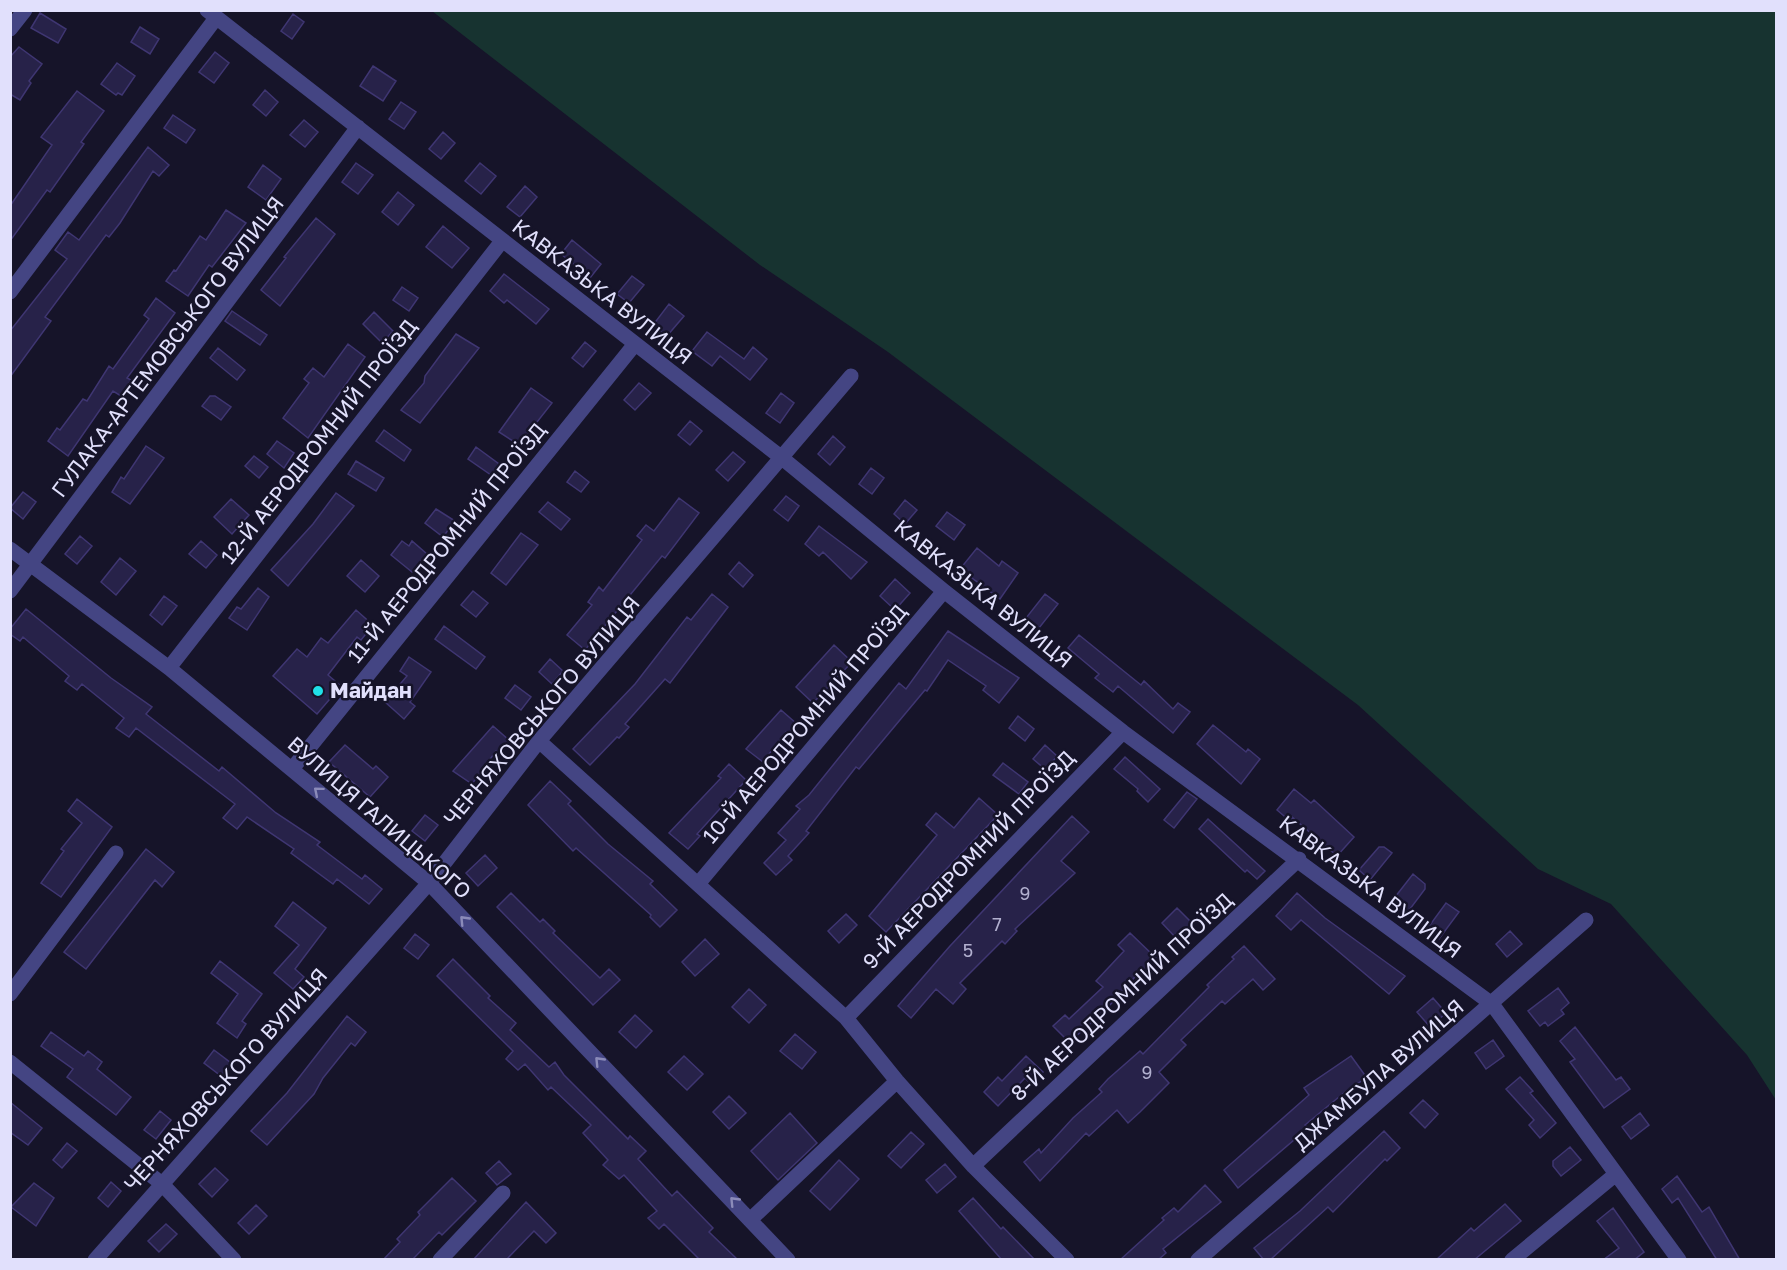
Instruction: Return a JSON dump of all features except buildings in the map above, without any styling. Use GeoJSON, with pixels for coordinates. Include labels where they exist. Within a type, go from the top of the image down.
{"type":"FeatureCollection","features":[{"type":"Feature","properties":{"kind":"street"},"geometry":{"type":"LineString","coordinates":[[10,29],[25,10]]}},
{"type":"Feature","properties":{"kind":"street"},"geometry":{"type":"LineString","coordinates":[[10,292],[212,14]]}},
{"type":"Feature","properties":{"kind":"street","name":"КАВКАЗЬКА ВУЛИЦЯ"},"geometry":{"type":"LineString","coordinates":[[212,14],[782,458],[944,591],[1123,732],[1299,859],[1492,1004],[1678,1260]]}},
{"type":"Feature","properties":{"kind":"street","name":"ГУЛАКА-АРТЕМОВСЬКОГО ВУЛИЦЯ"},"geometry":{"type":"LineString","coordinates":[[10,591],[32,565],[358,127]]}},
{"type":"Feature","properties":{"kind":"street","name":"12-Й АЕРОДРОМНИЙ ПРОЇЗД"},"geometry":{"type":"LineString","coordinates":[[169,668],[502,242]]}},
{"type":"Feature","properties":{"kind":"street","name":"11-Й АЕРОДРОМНИЙ ПРОЇЗД"},"geometry":{"type":"LineString","coordinates":[[292,769],[635,344]]}},
{"type":"Feature","properties":{"kind":"street","name":"ЧЕРНЯХОВСЬКОГО ВУЛИЦЯ"},"geometry":{"type":"LineString","coordinates":[[95,1260],[429,883],[539,741],[851,376]]}},
{"type":"Feature","properties":{"kind":"street","name":"ВУЛИЦЯ ГАЛИЦЬКОГО"},"geometry":{"type":"LineString","coordinates":[[10,549],[169,668],[429,883],[788,1260]]}},
{"type":"Feature","properties":{"kind":"street","name":"10-Й АЕРОДРОМНИЙ ПРОЇЗД"},"geometry":{"type":"LineString","coordinates":[[698,884],[944,591]]}},
{"type":"Feature","properties":{"kind":"street","name":"9-Й АЕРОДРОМНИЙ ПРОЇЗД"},"geometry":{"type":"LineString","coordinates":[[846,1018],[1123,732]]}},
{"type":"Feature","properties":{"kind":"street"},"geometry":{"type":"LineString","coordinates":[[539,741],[846,1018],[897,1081],[973,1166],[1067,1260]]}},
{"type":"Feature","properties":{"kind":"street"},"geometry":{"type":"LineString","coordinates":[[10,994],[116,853]]}},
{"type":"Feature","properties":{"kind":"street","name":"8-Й АЕРОДРОМНИЙ ПРОЇЗД"},"geometry":{"type":"LineString","coordinates":[[973,1166],[1299,859]]}},
{"type":"Feature","properties":{"kind":"street","name":"ДЖАМБУЛА ВУЛИЦЯ"},"geometry":{"type":"LineString","coordinates":[[1198,1260],[1586,920]]}},
{"type":"Feature","properties":{"kind":"street"},"geometry":{"type":"LineString","coordinates":[[10,1062],[162,1184],[234,1260]]}},
{"type":"Feature","properties":{"kind":"street"},"geometry":{"type":"LineString","coordinates":[[751,1219],[897,1081]]}},
{"type":"Feature","properties":{"kind":"street"},"geometry":{"type":"LineString","coordinates":[[1512,1260],[1616,1174]]}},
{"type":"Feature","properties":{"kind":"street"},"geometry":{"type":"LineString","coordinates":[[440,1260],[503,1193]]}},
{"type":"Feature","properties":{"kind":"green space"},"geometry":{"type":"Polygon","coordinates":[[[432,11],[1776,11],[1776,1100],[1747,1055],[1611,904],[1538,869],[1358,705],[888,352],[760,265],[432,11]]]}},
{"type":"Feature","properties":{"kind":"place","name":"Майдан"},"geometry":{"type":"Point","coordinates":[318,691]}}]}
